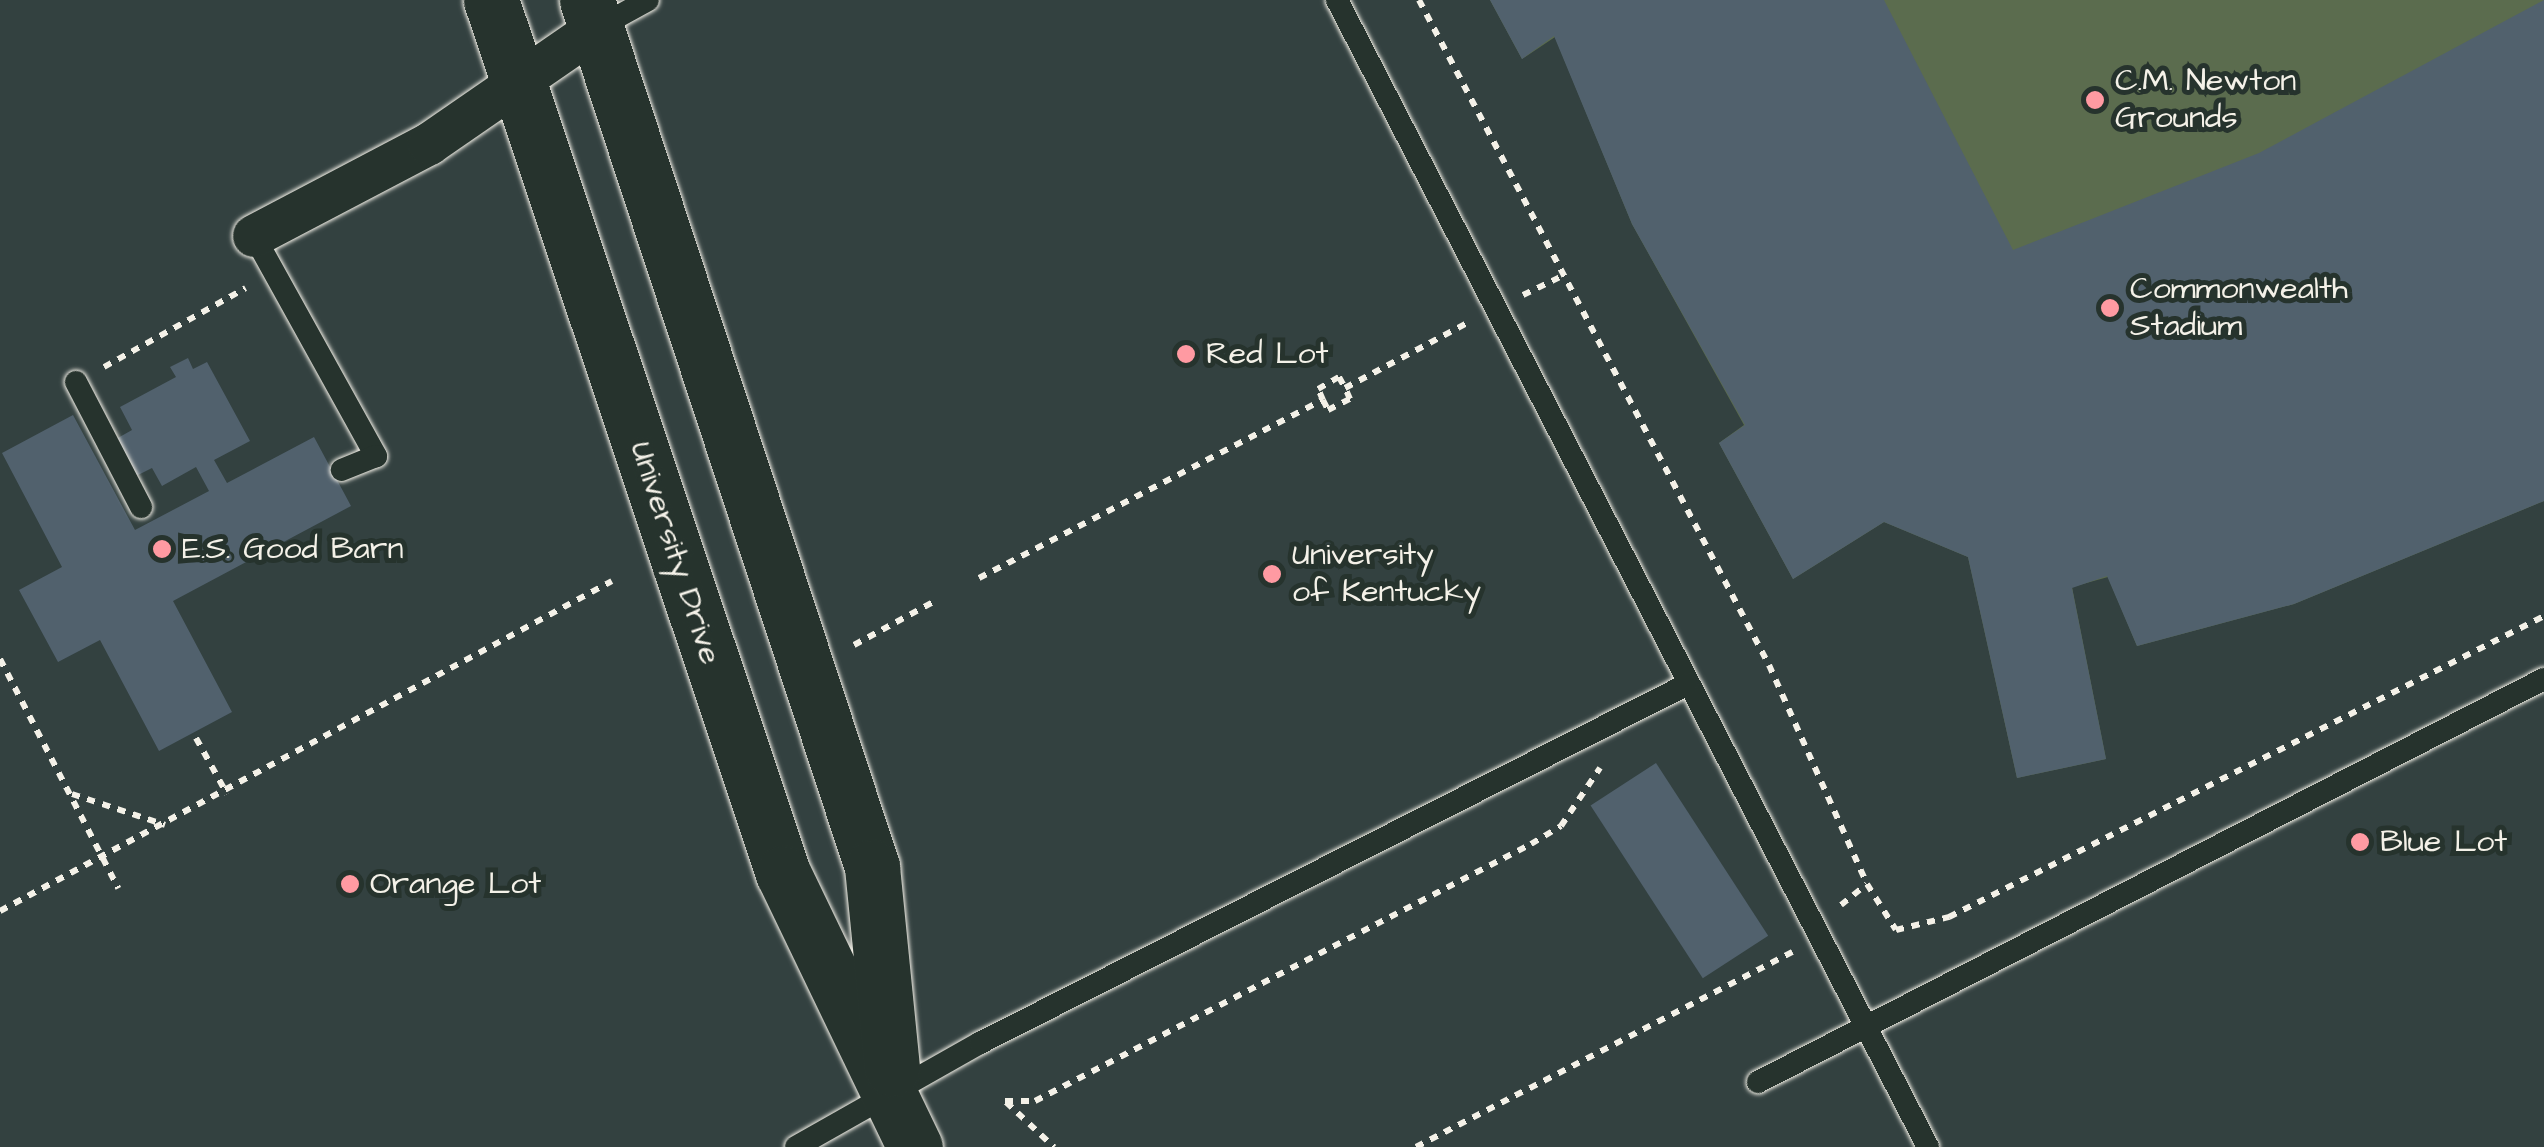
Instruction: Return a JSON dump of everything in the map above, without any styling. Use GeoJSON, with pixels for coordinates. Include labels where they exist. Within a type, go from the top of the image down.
{"type":"FeatureCollection","features":[{"type":"Feature","properties":{"kind":"street","name":"University Drive"},"geometry":{"type":"LineString","coordinates":[[492,0],[776,854],[894,1092],[914,1147]]}},
{"type":"Feature","properties":{"kind":"street","name":"University Drive"},"geometry":{"type":"LineString","coordinates":[[592,14],[872,867],[894,1092]]}},
{"type":"Feature","properties":{"kind":"street"},"geometry":{"type":"LineString","coordinates":[[264,254],[428,144],[516,79],[592,14]]}},
{"type":"Feature","properties":{"kind":"lane"},"geometry":{"type":"LineString","coordinates":[[592,14],[648,0]]}},
{"type":"Feature","properties":{"kind":"lane"},"geometry":{"type":"LineString","coordinates":[[1338,0],[1686,685],[1928,1147]]}},
{"type":"Feature","properties":{"kind":"lane"},"geometry":{"type":"LineString","coordinates":[[264,254],[376,456],[342,470]]}},
{"type":"Feature","properties":{"kind":"lane"},"geometry":{"type":"LineString","coordinates":[[76,382],[140,506]]}},
{"type":"Feature","properties":{"kind":"lane"},"geometry":{"type":"LineString","coordinates":[[1758,1082],[2544,680]]}},
{"type":"Feature","properties":{"kind":"lane"},"geometry":{"type":"LineString","coordinates":[[796,1147],[894,1092],[1686,685]]}},
{"type":"Feature","properties":{"kind":"path"},"geometry":{"type":"LineString","coordinates":[[1420,0],[1560,277],[1769,665],[1867,884],[1896,930],[1949,917],[2544,616]]}},
{"type":"Feature","properties":{"kind":"path"},"geometry":{"type":"LineString","coordinates":[[76,382],[264,254]]}},
{"type":"Feature","properties":{"kind":"path"},"geometry":{"type":"LineString","coordinates":[[1518,298],[1560,277]]}},
{"type":"Feature","properties":{"kind":"path"},"geometry":{"type":"LineString","coordinates":[[1344,388],[1468,323]]}},
{"type":"Feature","properties":{"kind":"path"},"geometry":{"type":"LineString","coordinates":[[1339,378],[1350,399],[1328,410],[1323,400],[1318,389],[1339,378]]}},
{"type":"Feature","properties":{"kind":"path"},"geometry":{"type":"LineString","coordinates":[[980,578],[1323,400]]}},
{"type":"Feature","properties":{"kind":"path"},"geometry":{"type":"LineString","coordinates":[[0,910],[227,794],[612,581]]}},
{"type":"Feature","properties":{"kind":"path"},"geometry":{"type":"LineString","coordinates":[[854,645],[937,600]]}},
{"type":"Feature","properties":{"kind":"path"},"geometry":{"type":"LineString","coordinates":[[0,659],[118,888]]}},
{"type":"Feature","properties":{"kind":"path"},"geometry":{"type":"LineString","coordinates":[[196,738],[227,794]]}},
{"type":"Feature","properties":{"kind":"path"},"geometry":{"type":"LineString","coordinates":[[1054,1147],[1005,1101],[1035,1102],[1531,844],[1561,826],[1615,758]]}},
{"type":"Feature","properties":{"kind":"path"},"geometry":{"type":"LineString","coordinates":[[72,794],[166,825]]}},
{"type":"Feature","properties":{"kind":"path"},"geometry":{"type":"LineString","coordinates":[[1834,910],[1867,884]]}},
{"type":"Feature","properties":{"kind":"path"},"geometry":{"type":"LineString","coordinates":[[1416,1147],[1794,951]]}},
{"type":"Feature","properties":{"kind":"shaded area","name":"University of Kentucky"},"geometry":{"type":"Polygon","coordinates":[[[0,0],[2544,0],[2544,1147],[0,1147],[0,0]]]}},
{"type":"Feature","properties":{"kind":"green space","name":"Commonwealth Stadium"},"geometry":{"type":"Polygon","coordinates":[[[1490,0],[2544,0],[2544,501],[2294,604],[2137,646],[2108,577],[2072,587],[2106,759],[2017,778],[1968,557],[1884,522],[1793,579],[1719,443],[1744,425],[1632,224],[1555,37],[1522,59],[1490,0]]]}},
{"type":"Feature","properties":{"kind":"building","name":"Commonwealth Stadium"},"geometry":{"type":"Polygon","coordinates":[[[1490,0],[1884,0],[2013,250],[2259,153],[2544,0],[2544,501],[2294,604],[2137,646],[2107,576],[2072,588],[2106,759],[2017,778],[1968,557],[1884,522],[1793,579],[1719,443],[1745,425],[1632,224],[1554,36],[1522,59],[1490,0]]]}},
{"type":"Feature","properties":{"kind":"building","name":"E.S. Good Barn"},"geometry":{"type":"Polygon","coordinates":[[[188,358],[193,369],[207,362],[250,441],[214,460],[227,483],[314,437],[351,506],[173,601],[232,712],[159,751],[100,640],[58,662],[19,590],[62,567],[2,453],[73,415],[135,530],[209,491],[196,467],[162,486],[152,468],[136,476],[116,439],[132,430],[120,407],[176,377],[170,367],[188,358]]]}},
{"type":"Feature","properties":{"kind":"building"},"geometry":{"type":"Polygon","coordinates":[[[1656,763],[1768,936],[1703,978],[1591,805],[1656,763]]]}},
{"type":"Feature","properties":{"kind":"place","name":"C.M. Newton Grounds"},"geometry":{"type":"Point","coordinates":[2095,100]}},
{"type":"Feature","properties":{"kind":"place","name":"Commonwealth Stadium"},"geometry":{"type":"Point","coordinates":[2110,308]}},
{"type":"Feature","properties":{"kind":"place","name":"Red Lot"},"geometry":{"type":"Point","coordinates":[1186,354]}},
{"type":"Feature","properties":{"kind":"place","name":"E.S. Good Barn"},"geometry":{"type":"Point","coordinates":[162,549]}},
{"type":"Feature","properties":{"kind":"place","name":"University of Kentucky"},"geometry":{"type":"Point","coordinates":[1272,574]}},
{"type":"Feature","properties":{"kind":"place","name":"Blue Lot"},"geometry":{"type":"Point","coordinates":[2360,842]}},
{"type":"Feature","properties":{"kind":"place","name":"Orange Lot"},"geometry":{"type":"Point","coordinates":[350,884]}}]}
